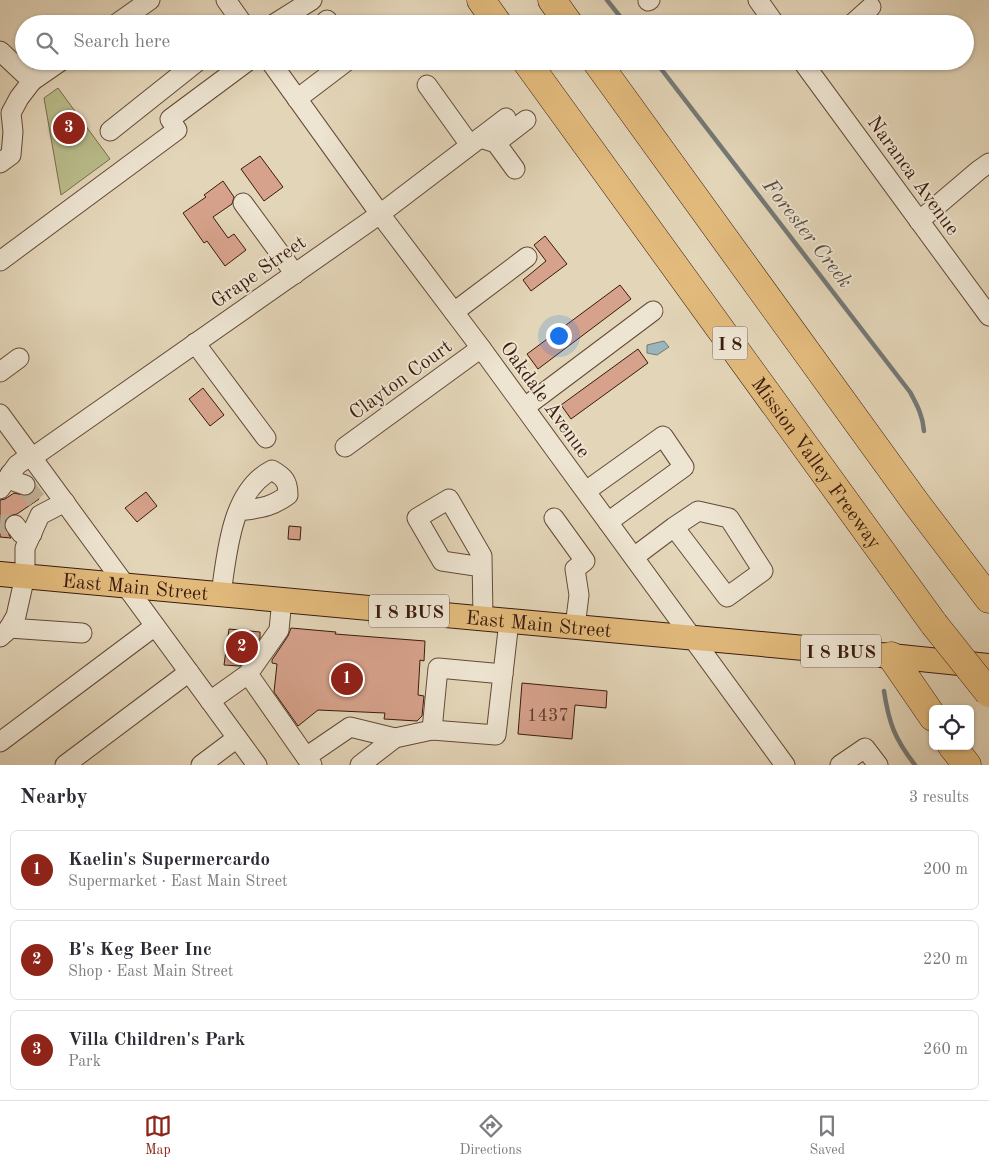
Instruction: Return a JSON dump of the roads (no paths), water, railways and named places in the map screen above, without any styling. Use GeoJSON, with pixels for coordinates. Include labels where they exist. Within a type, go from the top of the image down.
{"type":"FeatureCollection","features":[{"type":"Feature","properties":{"kind":"highway"},"geometry":{"type":"LineString","coordinates":[[481,0],[492,15]]}},
{"type":"Feature","properties":{"kind":"highway"},"geometry":{"type":"LineString","coordinates":[[552,0],[563,15]]}},
{"type":"Feature","properties":{"kind":"highway","name":"Mission Valley Freeway"},"geometry":{"type":"LineString","coordinates":[[533,70],[934,624],[989,693]]}},
{"type":"Feature","properties":{"kind":"highway"},"geometry":{"type":"LineString","coordinates":[[603,70],[916,503],[989,600]]}},
{"type":"Feature","properties":{"kind":"highway"},"geometry":{"type":"LineString","coordinates":[[891,656],[929,711]]}},
{"type":"Feature","properties":{"kind":"highway"},"geometry":{"type":"LineString","coordinates":[[955,750],[967,765]]}},
{"type":"Feature","properties":{"kind":"main road","name":"East Main Street"},"geometry":{"type":"LineString","coordinates":[[0,574],[989,666]]}},
{"type":"Feature","properties":{"kind":"street"},"geometry":{"type":"LineString","coordinates":[[129,15],[150,0]]}},
{"type":"Feature","properties":{"kind":"street"},"geometry":{"type":"LineString","coordinates":[[226,0],[237,15]]}},
{"type":"Feature","properties":{"kind":"street"},"geometry":{"type":"LineString","coordinates":[[288,15],[312,0]]}},
{"type":"Feature","properties":{"kind":"street"},"geometry":{"type":"LineString","coordinates":[[758,0],[769,15]]}},
{"type":"Feature","properties":{"kind":"street"},"geometry":{"type":"LineString","coordinates":[[862,15],[871,7]]}},
{"type":"Feature","properties":{"kind":"street"},"geometry":{"type":"LineString","coordinates":[[0,51],[15,65]]}},
{"type":"Feature","properties":{"kind":"street"},"geometry":{"type":"LineString","coordinates":[[20,70],[32,81]]}},
{"type":"Feature","properties":{"kind":"street"},"geometry":{"type":"LineString","coordinates":[[0,163],[11,155],[13,132],[11,113],[19,98],[32,81],[48,70]]}},
{"type":"Feature","properties":{"kind":"street"},"geometry":{"type":"LineString","coordinates":[[110,131],[187,70]]}},
{"type":"Feature","properties":{"kind":"street"},"geometry":{"type":"LineString","coordinates":[[0,262],[177,130],[170,119],[236,70]]}},
{"type":"Feature","properties":{"kind":"street","name":"Oakdale Avenue"},"geometry":{"type":"LineString","coordinates":[[277,70],[380,214],[525,407],[693,637],[784,765]]}},
{"type":"Feature","properties":{"kind":"street"},"geometry":{"type":"LineString","coordinates":[[297,99],[335,70]]}},
{"type":"Feature","properties":{"kind":"street","name":"Naranca Avenue"},"geometry":{"type":"LineString","coordinates":[[809,70],[989,316]]}},
{"type":"Feature","properties":{"kind":"street"},"geometry":{"type":"LineString","coordinates":[[427,85],[482,142],[515,169]]}},
{"type":"Feature","properties":{"kind":"street","name":"Grape Street"},"geometry":{"type":"LineString","coordinates":[[14,484],[17,465],[195,344],[482,142],[506,118]]}},
{"type":"Feature","properties":{"kind":"street"},"geometry":{"type":"LineString","coordinates":[[482,142],[526,120]]}},
{"type":"Feature","properties":{"kind":"street"},"geometry":{"type":"LineString","coordinates":[[919,221],[989,163]]}},
{"type":"Feature","properties":{"kind":"street"},"geometry":{"type":"LineString","coordinates":[[243,204],[294,274]]}},
{"type":"Feature","properties":{"kind":"street"},"geometry":{"type":"LineString","coordinates":[[454,312],[527,257]]}},
{"type":"Feature","properties":{"kind":"street"},"geometry":{"type":"LineString","coordinates":[[525,407],[653,312]]}},
{"type":"Feature","properties":{"kind":"street"},"geometry":{"type":"LineString","coordinates":[[195,344],[266,438]]}},
{"type":"Feature","properties":{"kind":"street","name":"Clayton Court"},"geometry":{"type":"LineString","coordinates":[[345,447],[481,348]]}},
{"type":"Feature","properties":{"kind":"street"},"geometry":{"type":"LineString","coordinates":[[0,372],[19,358]]}},
{"type":"Feature","properties":{"kind":"street"},"geometry":{"type":"LineString","coordinates":[[0,414],[256,765]]}},
{"type":"Feature","properties":{"kind":"street"},"geometry":{"type":"LineString","coordinates":[[586,491],[663,436],[684,467],[608,522]]}},
{"type":"Feature","properties":{"kind":"street"},"geometry":{"type":"LineString","coordinates":[[5,632],[16,616],[25,576],[26,548],[20,532],[35,508],[65,502]]}},
{"type":"Feature","properties":{"kind":"street"},"geometry":{"type":"LineString","coordinates":[[221,594],[227,548],[233,522],[239,511]]}},
{"type":"Feature","properties":{"kind":"street"},"geometry":{"type":"LineString","coordinates":[[634,557],[674,527],[698,511],[729,518],[763,571],[727,597],[674,527]]}},
{"type":"Feature","properties":{"kind":"street"},"geometry":{"type":"LineString","coordinates":[[554,518],[584,561],[575,568],[579,595],[575,626]]}},
{"type":"Feature","properties":{"kind":"street"},"geometry":{"type":"LineString","coordinates":[[482,567],[482,618]]}},
{"type":"Feature","properties":{"kind":"street"},"geometry":{"type":"LineString","coordinates":[[210,701],[248,674],[279,630],[282,600]]}},
{"type":"Feature","properties":{"kind":"street"},"geometry":{"type":"LineString","coordinates":[[360,765],[395,738],[432,730],[496,735],[509,620]]}},
{"type":"Feature","properties":{"kind":"street"},"geometry":{"type":"LineString","coordinates":[[0,742],[155,626]]}},
{"type":"Feature","properties":{"kind":"street"},"geometry":{"type":"LineString","coordinates":[[5,632],[82,633]]}},
{"type":"Feature","properties":{"kind":"street"},"geometry":{"type":"LineString","coordinates":[[432,730],[438,668],[503,674]]}},
{"type":"Feature","properties":{"kind":"street"},"geometry":{"type":"LineString","coordinates":[[65,765],[189,672]]}},
{"type":"Feature","properties":{"kind":"street"},"geometry":{"type":"LineString","coordinates":[[248,674],[309,761],[350,727],[395,738]]}},
{"type":"Feature","properties":{"kind":"street"},"geometry":{"type":"LineString","coordinates":[[201,765],[237,738]]}},
{"type":"Feature","properties":{"kind":"street"},"geometry":{"type":"LineString","coordinates":[[840,765],[865,748],[878,765]]}},
{"type":"Feature","properties":{"kind":"water"},"geometry":{"type":"Polygon","coordinates":[[[664,341],[669,347],[657,355],[647,353],[647,345],[664,341]]]}},
{"type":"Feature","properties":{"kind":"waterway","name":"Forester Creek"},"geometry":{"type":"LineString","coordinates":[[607,0],[619,15]]}},
{"type":"Feature","properties":{"kind":"waterway","name":"Forester Creek"},"geometry":{"type":"LineString","coordinates":[[662,70],[910,392],[921,415],[924,431]]}},
{"type":"Feature","properties":{"kind":"waterway","name":"Forester Creek"},"geometry":{"type":"LineString","coordinates":[[884,691],[894,731],[902,747],[915,765]]}},
{"type":"Feature","properties":{"kind":"tunnel"},"geometry":{"type":"LineString","coordinates":[[25,485],[37,501]]}},
{"type":"Feature","properties":{"kind":"tunnel"},"geometry":{"type":"LineString","coordinates":[[0,524],[15,525]]}},
{"type":"Feature","properties":{"kind":"place","name":"Villa Children's Park"},"geometry":{"type":"Point","coordinates":[69,128]}},
{"type":"Feature","properties":{"kind":"place","name":"B's Keg Beer Inc"},"geometry":{"type":"Point","coordinates":[242,647]}},
{"type":"Feature","properties":{"kind":"place","name":"Kaelin's Supermercardo"},"geometry":{"type":"Point","coordinates":[347,679]}}]}
